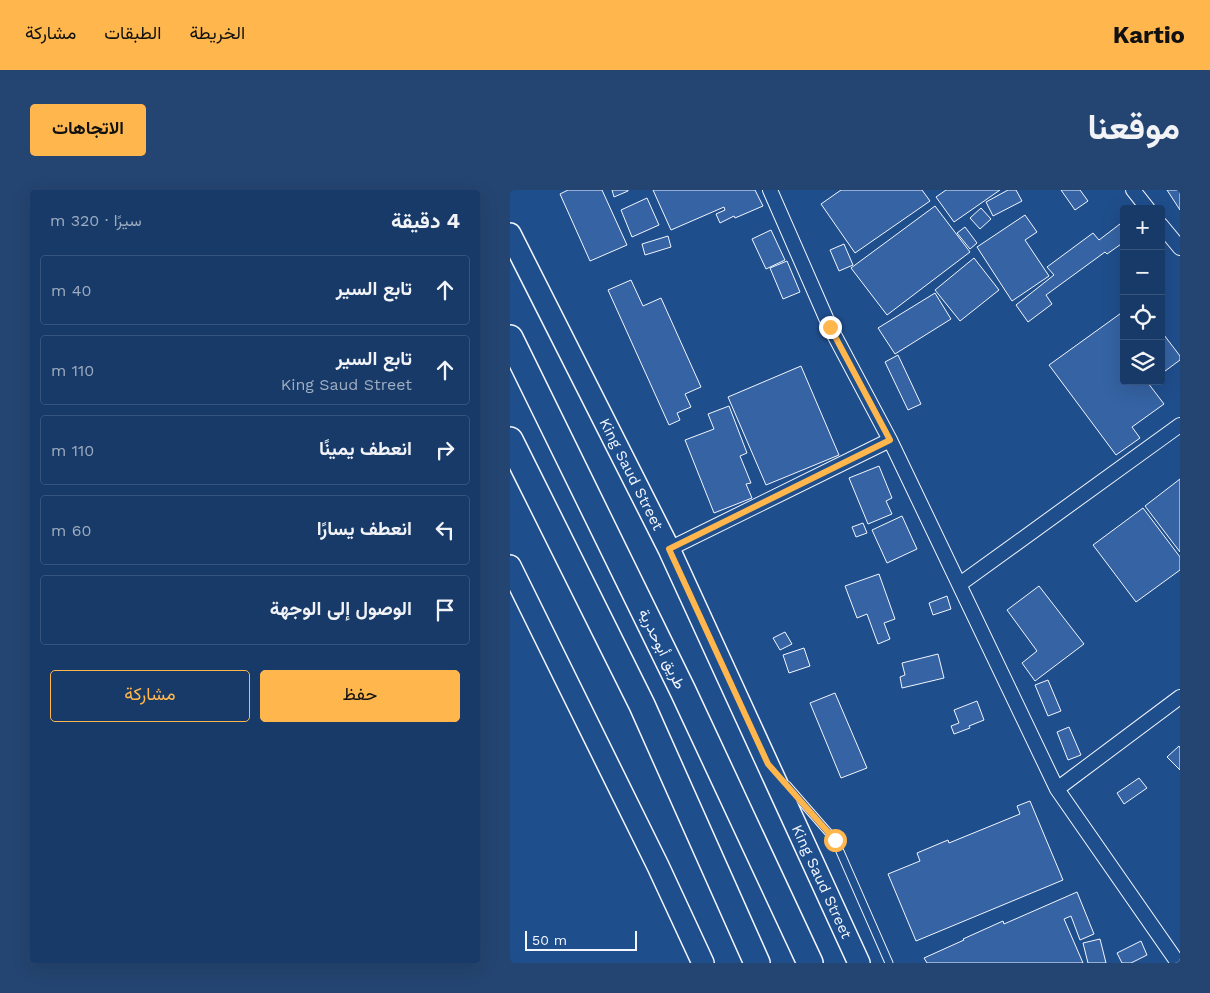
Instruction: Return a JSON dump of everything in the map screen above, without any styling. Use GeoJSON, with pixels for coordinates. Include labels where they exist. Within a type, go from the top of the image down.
{"type":"FeatureCollection","features":[{"type":"Feature","properties":{"kind":"highway","name":"طريق أبوحدرية"},"geometry":{"type":"LineString","coordinates":[[510,338],[683,691],[810,963]]}},
{"type":"Feature","properties":{"kind":"highway"},"geometry":{"type":"LineString","coordinates":[[510,440],[642,705],[757,963]]}},
{"type":"Feature","properties":{"kind":"main road","name":"King Saud Street"},"geometry":{"type":"LineString","coordinates":[[510,234],[669,549],[859,963]]}},
{"type":"Feature","properties":{"kind":"main road"},"geometry":{"type":"LineString","coordinates":[[510,566],[658,866],[703,963]]}},
{"type":"Feature","properties":{"kind":"street"},"geometry":{"type":"LineString","coordinates":[[770,190],[830,327],[890,440],[1057,789],[1178,963]]}},
{"type":"Feature","properties":{"kind":"street"},"geometry":{"type":"LineString","coordinates":[[1133,190],[1145,205]]}},
{"type":"Feature","properties":{"kind":"street"},"geometry":{"type":"LineString","coordinates":[[1165,230],[1180,248]]}},
{"type":"Feature","properties":{"kind":"street"},"geometry":{"type":"LineString","coordinates":[[960,584],[1180,425]]}},
{"type":"Feature","properties":{"kind":"street"},"geometry":{"type":"LineString","coordinates":[[669,549],[890,440]]}},
{"type":"Feature","properties":{"kind":"street"},"geometry":{"type":"LineString","coordinates":[[1057,789],[1180,697]]}},
{"type":"Feature","properties":{"kind":"lane"},"geometry":{"type":"LineString","coordinates":[[768,764],[835,840],[889,963]]}},
{"type":"Feature","properties":{"kind":"building"},"geometry":{"type":"Polygon","coordinates":[[[568,190],[602,190],[627,245],[590,261],[560,194],[568,190]]]}},
{"type":"Feature","properties":{"kind":"building"},"geometry":{"type":"Polygon","coordinates":[[[612,190],[628,190],[628,191],[614,197],[612,190]]]}},
{"type":"Feature","properties":{"kind":"building"},"geometry":{"type":"Polygon","coordinates":[[[653,190],[755,190],[763,206],[720,223],[716,214],[725,210],[724,207],[671,230],[653,190]]]}},
{"type":"Feature","properties":{"kind":"building"},"geometry":{"type":"Polygon","coordinates":[[[841,190],[922,190],[930,201],[855,253],[821,204],[841,190]]]}},
{"type":"Feature","properties":{"kind":"building"},"geometry":{"type":"Polygon","coordinates":[[[946,190],[1000,190],[954,222],[936,197],[946,190]]]}},
{"type":"Feature","properties":{"kind":"building"},"geometry":{"type":"Polygon","coordinates":[[[1008,190],[1016,190],[1022,201],[993,216],[986,202],[1008,190]]]}},
{"type":"Feature","properties":{"kind":"building"},"geometry":{"type":"Polygon","coordinates":[[[1061,190],[1080,190],[1088,201],[1075,210],[1061,190]]]}},
{"type":"Feature","properties":{"kind":"building"},"geometry":{"type":"Polygon","coordinates":[[[1167,190],[1180,190],[1180,210],[1167,190]]]}},
{"type":"Feature","properties":{"kind":"building"},"geometry":{"type":"Polygon","coordinates":[[[647,198],[659,225],[632,237],[621,210],[647,198]]]}},
{"type":"Feature","properties":{"kind":"building"},"geometry":{"type":"Polygon","coordinates":[[[935,206],[970,252],[887,315],[851,268],[935,206]]]}},
{"type":"Feature","properties":{"kind":"building"},"geometry":{"type":"Polygon","coordinates":[[[981,208],[991,219],[980,229],[970,218],[981,208]]]}},
{"type":"Feature","properties":{"kind":"building"},"geometry":{"type":"Polygon","coordinates":[[[1025,215],[1037,232],[1025,240],[1049,276],[1012,301],[977,247],[1025,215]]]}},
{"type":"Feature","properties":{"kind":"building"},"geometry":{"type":"Polygon","coordinates":[[[1120,224],[1120,245],[1107,254],[1105,252],[1046,295],[1052,304],[1028,322],[1016,305],[1054,275],[1047,267],[1093,233],[1099,240],[1120,224]]]}},
{"type":"Feature","properties":{"kind":"building"},"geometry":{"type":"Polygon","coordinates":[[[965,227],[977,243],[970,249],[957,233],[965,227]]]}},
{"type":"Feature","properties":{"kind":"building"},"geometry":{"type":"Polygon","coordinates":[[[771,230],[785,260],[766,269],[752,239],[771,230]]]}},
{"type":"Feature","properties":{"kind":"building"},"geometry":{"type":"Polygon","coordinates":[[[668,236],[671,247],[645,255],[642,244],[668,236]]]}},
{"type":"Feature","properties":{"kind":"building"},"geometry":{"type":"Polygon","coordinates":[[[844,244],[853,265],[839,271],[830,250],[844,244]]]}},
{"type":"Feature","properties":{"kind":"building"},"geometry":{"type":"Polygon","coordinates":[[[974,258],[999,290],[960,321],[935,290],[974,258]]]}},
{"type":"Feature","properties":{"kind":"building"},"geometry":{"type":"Polygon","coordinates":[[[787,261],[800,292],[783,299],[770,268],[787,261]]]}},
{"type":"Feature","properties":{"kind":"building"},"geometry":{"type":"Polygon","coordinates":[[[631,280],[643,306],[661,298],[701,387],[685,394],[691,407],[677,413],[680,420],[669,425],[608,290],[631,280]]]}},
{"type":"Feature","properties":{"kind":"building"},"geometry":{"type":"Polygon","coordinates":[[[935,293],[951,319],[895,354],[878,328],[935,293]]]}},
{"type":"Feature","properties":{"kind":"building"},"geometry":{"type":"Polygon","coordinates":[[[1120,314],[1120,385],[1150,385],[1164,404],[1132,427],[1140,438],[1116,455],[1049,365],[1120,314]]]}},
{"type":"Feature","properties":{"kind":"building"},"geometry":{"type":"Polygon","coordinates":[[[1165,336],[1180,356],[1180,360],[1165,371],[1165,336]]]}},
{"type":"Feature","properties":{"kind":"building"},"geometry":{"type":"Polygon","coordinates":[[[898,355],[921,404],[908,410],[885,362],[898,355]]]}},
{"type":"Feature","properties":{"kind":"building"},"geometry":{"type":"Polygon","coordinates":[[[801,366],[839,455],[766,485],[728,397],[801,366]]]}},
{"type":"Feature","properties":{"kind":"building"},"geometry":{"type":"Polygon","coordinates":[[[729,406],[747,453],[740,456],[751,483],[746,484],[752,498],[714,513],[685,440],[714,429],[708,414],[729,406]]]}},
{"type":"Feature","properties":{"kind":"building"},"geometry":{"type":"Polygon","coordinates":[[[879,466],[892,498],[886,501],[892,514],[868,524],[849,478],[879,466]]]}},
{"type":"Feature","properties":{"kind":"building"},"geometry":{"type":"Polygon","coordinates":[[[1180,479],[1180,552],[1145,506],[1180,479]]]}},
{"type":"Feature","properties":{"kind":"building"},"geometry":{"type":"Polygon","coordinates":[[[1143,508],[1180,557],[1180,570],[1136,602],[1093,545],[1143,508]]]}},
{"type":"Feature","properties":{"kind":"building"},"geometry":{"type":"Polygon","coordinates":[[[902,516],[917,549],[887,563],[872,530],[902,516]]]}},
{"type":"Feature","properties":{"kind":"building"},"geometry":{"type":"Polygon","coordinates":[[[863,523],[867,533],[856,537],[852,527],[863,523]]]}},
{"type":"Feature","properties":{"kind":"building"},"geometry":{"type":"Polygon","coordinates":[[[879,574],[895,619],[884,623],[890,639],[878,644],[867,614],[857,618],[845,586],[879,574]]]}},
{"type":"Feature","properties":{"kind":"building"},"geometry":{"type":"Polygon","coordinates":[[[1039,586],[1084,644],[1035,681],[1022,663],[1037,651],[1007,610],[1039,586]]]}},
{"type":"Feature","properties":{"kind":"building"},"geometry":{"type":"Polygon","coordinates":[[[947,596],[951,609],[933,615],[929,603],[947,596]]]}},
{"type":"Feature","properties":{"kind":"building"},"geometry":{"type":"Polygon","coordinates":[[[785,632],[792,644],[780,650],[773,638],[785,632]]]}},
{"type":"Feature","properties":{"kind":"building"},"geometry":{"type":"Polygon","coordinates":[[[804,648],[810,666],[789,673],[783,655],[804,648]]]}},
{"type":"Feature","properties":{"kind":"building"},"geometry":{"type":"Polygon","coordinates":[[[938,654],[944,678],[902,688],[900,677],[905,675],[902,663],[938,654]]]}},
{"type":"Feature","properties":{"kind":"building"},"geometry":{"type":"Polygon","coordinates":[[[1048,680],[1061,711],[1048,716],[1035,685],[1048,680]]]}},
{"type":"Feature","properties":{"kind":"building"},"geometry":{"type":"Polygon","coordinates":[[[835,693],[867,768],[841,778],[810,703],[835,693]]]}},
{"type":"Feature","properties":{"kind":"building"},"geometry":{"type":"Polygon","coordinates":[[[977,701],[984,720],[954,734],[951,726],[959,723],[954,710],[977,701]]]}},
{"type":"Feature","properties":{"kind":"building"},"geometry":{"type":"Polygon","coordinates":[[[1069,727],[1081,755],[1068,760],[1057,732],[1069,727]]]}},
{"type":"Feature","properties":{"kind":"building"},"geometry":{"type":"Polygon","coordinates":[[[1179,746],[1180,748],[1180,770],[1167,757],[1179,746]]]}},
{"type":"Feature","properties":{"kind":"building"},"geometry":{"type":"Polygon","coordinates":[[[1139,778],[1147,788],[1124,804],[1117,793],[1139,778]]]}},
{"type":"Feature","properties":{"kind":"building"},"geometry":{"type":"Polygon","coordinates":[[[1030,801],[1063,880],[916,941],[888,874],[920,861],[917,853],[948,840],[949,843],[1020,814],[1017,806],[1030,801]]]}},
{"type":"Feature","properties":{"kind":"building"},"geometry":{"type":"Polygon","coordinates":[[[1077,892],[1094,934],[1080,940],[1071,916],[1064,919],[1083,963],[927,963],[924,958],[1003,921],[1004,924],[1077,892]]]}},
{"type":"Feature","properties":{"kind":"building"},"geometry":{"type":"Polygon","coordinates":[[[1100,939],[1106,963],[1088,963],[1083,943],[1100,939]]]}},
{"type":"Feature","properties":{"kind":"building"},"geometry":{"type":"Polygon","coordinates":[[[1141,941],[1147,955],[1131,963],[1122,963],[1117,953],[1141,941]]]}},
{"type":"Feature","properties":{"kind":"route"},"geometry":{"type":"LineString","coordinates":[[830,327],[890,440],[669,549],[768,764],[835,840]]}}]}
